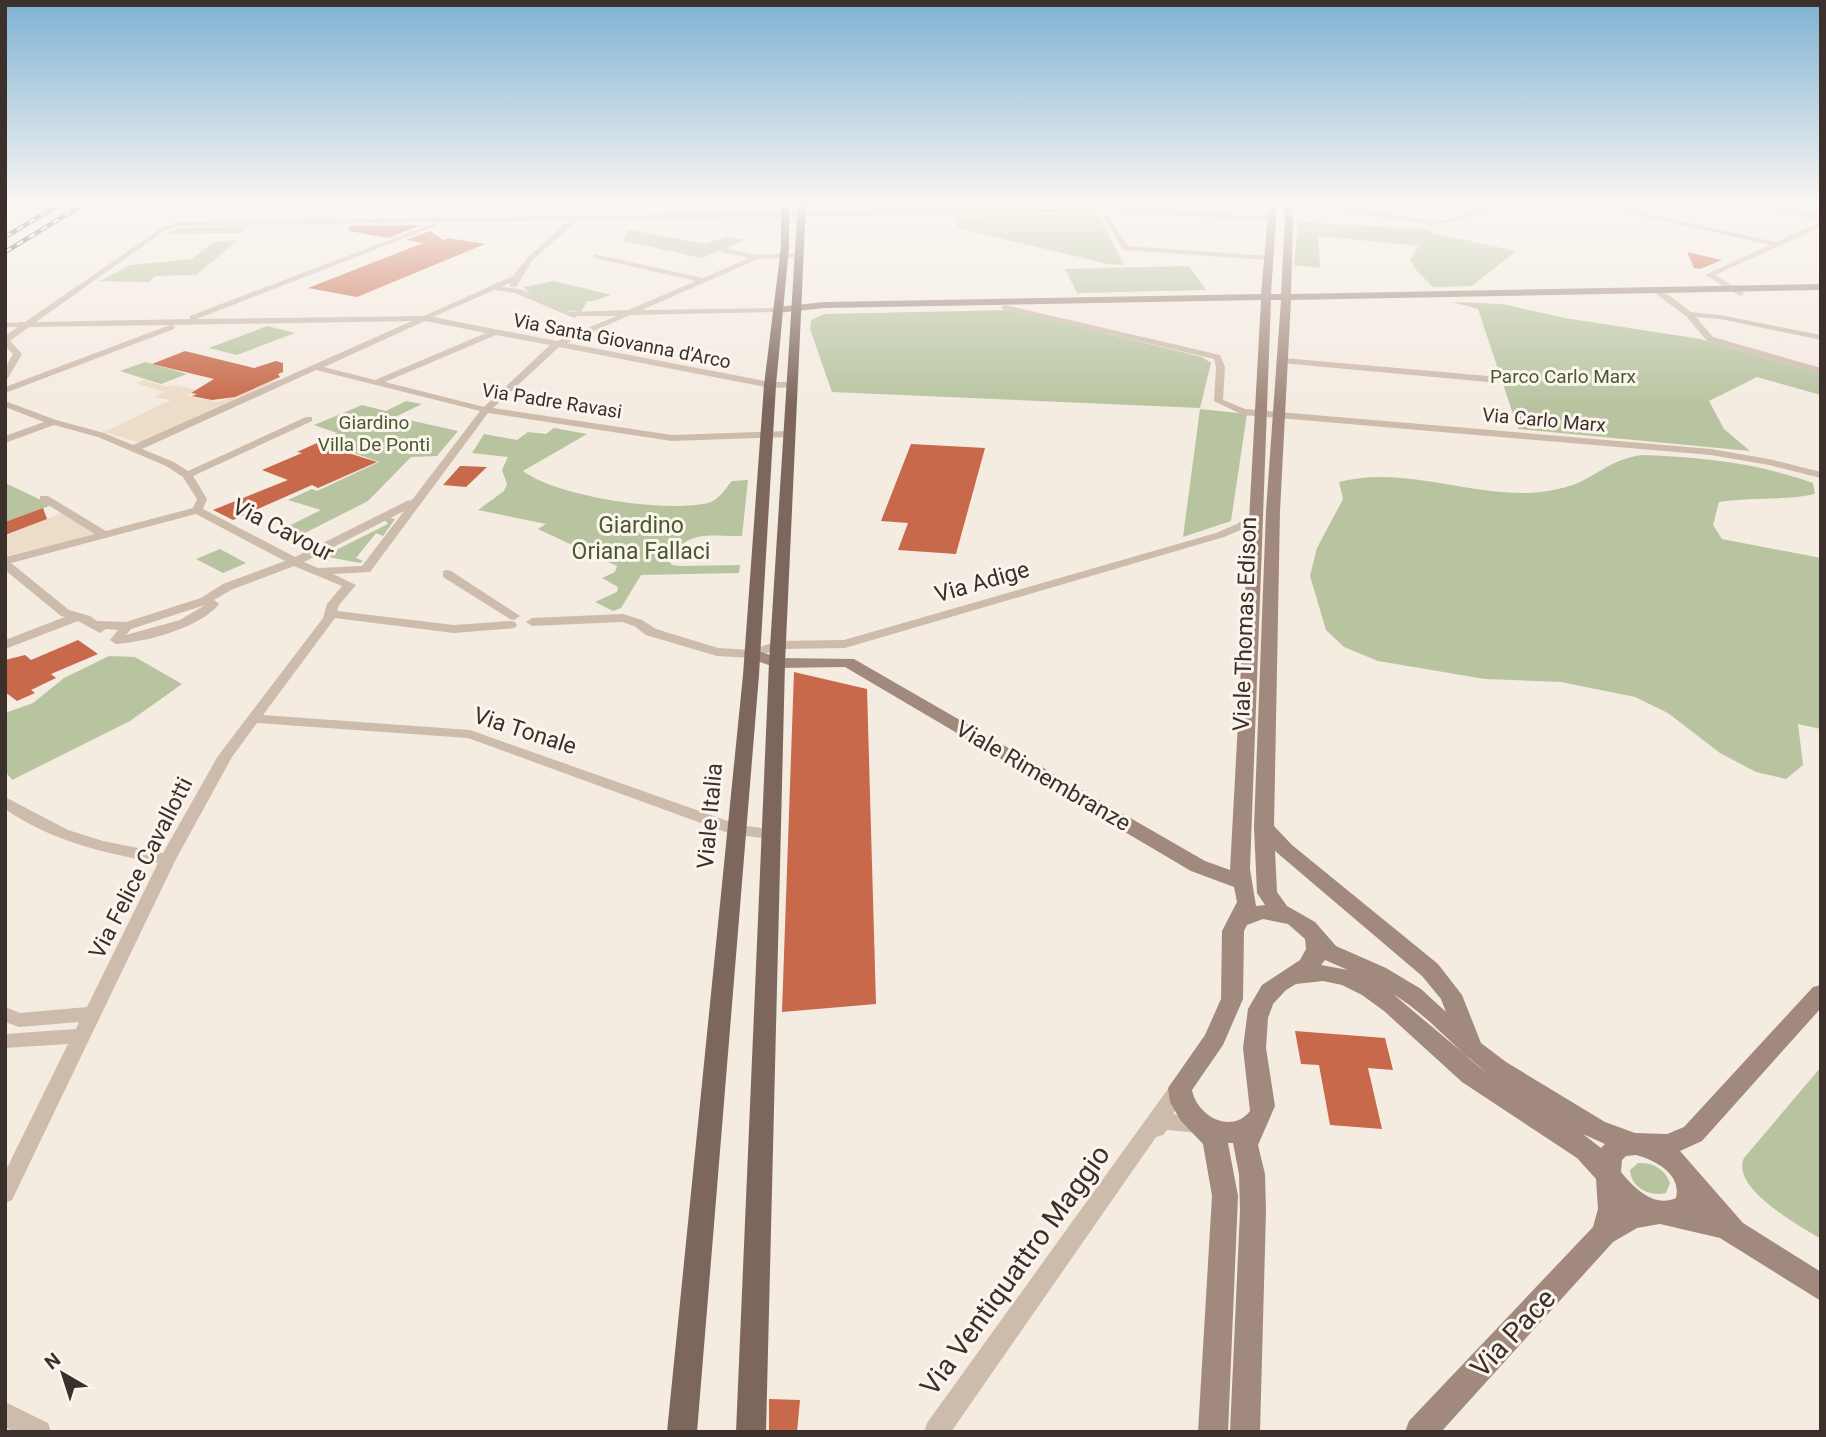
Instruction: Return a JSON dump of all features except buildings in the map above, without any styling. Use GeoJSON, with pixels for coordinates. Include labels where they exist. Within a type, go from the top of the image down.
{"type":"FeatureCollection","features":[{"type":"Feature","properties":{"kind":"main road","name":"Viale Italia"},"geometry":{"type":"LineString","coordinates":[[682,1432],[737,830],[782,271]]}},
{"type":"Feature","properties":{"kind":"main road"},"geometry":{"type":"LineString","coordinates":[[751,1432],[777,654],[797,271]]}},
{"type":"Feature","properties":{"kind":"street"},"geometry":{"type":"LineString","coordinates":[[40,377],[5,376],[18,354],[5,341],[103,271]]}},
{"type":"Feature","properties":{"kind":"street"},"geometry":{"type":"LineString","coordinates":[[5,390],[311,271]]}},
{"type":"Feature","properties":{"kind":"street"},"geometry":{"type":"LineString","coordinates":[[135,448],[493,288],[514,278],[521,271]]}},
{"type":"Feature","properties":{"kind":"street"},"geometry":{"type":"LineString","coordinates":[[664,271],[704,280]]}},
{"type":"Feature","properties":{"kind":"street"},"geometry":{"type":"LineString","coordinates":[[316,572],[366,569],[486,410],[555,345],[725,271]]}},
{"type":"Feature","properties":{"kind":"street","name":"Viale Thomas Edison"},"geometry":{"type":"LineString","coordinates":[[1268,271],[1265,318],[1272,547],[1264,827],[1267,893],[1277,908],[1307,927],[1315,937]]}},
{"type":"Feature","properties":{"kind":"street","name":"Viale Thomas Edison"},"geometry":{"type":"LineString","coordinates":[[1180,1088],[1215,1039],[1228,1012],[1234,985],[1233,931],[1246,907],[1241,882],[1244,758],[1256,513],[1270,414],[1284,361],[1286,271]]}},
{"type":"Feature","properties":{"kind":"street"},"geometry":{"type":"LineString","coordinates":[[1718,271],[1709,275],[1740,294]]}},
{"type":"Feature","properties":{"kind":"street"},"geometry":{"type":"LineString","coordinates":[[514,278],[513,286],[517,291]]}},
{"type":"Feature","properties":{"kind":"street"},"geometry":{"type":"LineString","coordinates":[[1286,294],[1319,296],[1659,292],[1821,287]]}},
{"type":"Feature","properties":{"kind":"street"},"geometry":{"type":"LineString","coordinates":[[493,288],[517,291],[598,326]]}},
{"type":"Feature","properties":{"kind":"street"},"geometry":{"type":"LineString","coordinates":[[1659,292],[1692,318],[1705,336],[1720,343],[1821,371]]}},
{"type":"Feature","properties":{"kind":"street"},"geometry":{"type":"LineString","coordinates":[[796,293],[825,305]]}},
{"type":"Feature","properties":{"kind":"street"},"geometry":{"type":"LineString","coordinates":[[795,309],[1267,300],[1286,294],[1821,293]]}},
{"type":"Feature","properties":{"kind":"street"},"geometry":{"type":"LineString","coordinates":[[568,314],[778,310],[825,305],[1267,300]]}},
{"type":"Feature","properties":{"kind":"street","name":"Via Carlo Marx"},"geometry":{"type":"LineString","coordinates":[[1005,307],[1214,356],[1221,364],[1217,396],[1219,401],[1231,409],[1711,452],[1777,463],[1821,475]]}},
{"type":"Feature","properties":{"kind":"street"},"geometry":{"type":"LineString","coordinates":[[794,340],[799,335],[801,317],[811,313],[844,310]]}},
{"type":"Feature","properties":{"kind":"street","name":"Via Santa Giovanna d'Arco"},"geometry":{"type":"LineString","coordinates":[[5,326],[424,317],[555,345],[771,385],[792,385]]}},
{"type":"Feature","properties":{"kind":"street"},"geometry":{"type":"LineString","coordinates":[[1265,318],[1285,320]]}},
{"type":"Feature","properties":{"kind":"street"},"geometry":{"type":"LineString","coordinates":[[1692,318],[1739,322],[1821,338]]}},
{"type":"Feature","properties":{"kind":"street"},"geometry":{"type":"LineString","coordinates":[[376,383],[495,332]]}},
{"type":"Feature","properties":{"kind":"street"},"geometry":{"type":"LineString","coordinates":[[1284,361],[1488,379]]}},
{"type":"Feature","properties":{"kind":"street","name":"Via Padre Ravasi"},"geometry":{"type":"LineString","coordinates":[[314,367],[486,410],[672,438],[788,434]]}},
{"type":"Feature","properties":{"kind":"street"},"geometry":{"type":"LineString","coordinates":[[5,404],[135,448],[187,475],[202,499],[197,510],[5,562]]}},
{"type":"Feature","properties":{"kind":"street"},"geometry":{"type":"LineString","coordinates":[[187,475],[309,419]]}},
{"type":"Feature","properties":{"kind":"street"},"geometry":{"type":"LineString","coordinates":[[5,440],[53,422]]}},
{"type":"Feature","properties":{"kind":"street"},"geometry":{"type":"LineString","coordinates":[[44,498],[104,535]]}},
{"type":"Feature","properties":{"kind":"street"},"geometry":{"type":"LineString","coordinates":[[95,625],[127,626],[205,601],[227,587],[294,562],[415,501]]}},
{"type":"Feature","properties":{"kind":"street","name":"Via Cavour"},"geometry":{"type":"LineString","coordinates":[[197,510],[294,562],[350,585]]}},
{"type":"Feature","properties":{"kind":"street","name":"Via Adige"},"geometry":{"type":"LineString","coordinates":[[847,653],[1220,535],[1241,526],[1256,513]]}},
{"type":"Feature","properties":{"kind":"street"},"geometry":{"type":"LineString","coordinates":[[386,516],[397,514],[402,519]]}},
{"type":"Feature","properties":{"kind":"street","name":"Via Adige"},"geometry":{"type":"LineString","coordinates":[[1220,535],[1256,537],[1272,547]]}},
{"type":"Feature","properties":{"kind":"street"},"geometry":{"type":"LineString","coordinates":[[282,555],[314,552]]}},
{"type":"Feature","properties":{"kind":"street","name":"Via Cavour"},"geometry":{"type":"LineString","coordinates":[[314,552],[312,557],[357,569]]}},
{"type":"Feature","properties":{"kind":"street"},"geometry":{"type":"LineString","coordinates":[[5,562],[74,618]]}},
{"type":"Feature","properties":{"kind":"street"},"geometry":{"type":"LineString","coordinates":[[447,574],[513,620]]}},
{"type":"Feature","properties":{"kind":"street","name":"Via Felice Cavallotti"},"geometry":{"type":"LineString","coordinates":[[5,1194],[168,859],[225,757],[333,614],[333,604],[350,585]]}},
{"type":"Feature","properties":{"kind":"street"},"geometry":{"type":"LineString","coordinates":[[5,645],[74,618],[86,619],[117,640],[139,637],[204,614],[213,604],[205,601]]}},
{"type":"Feature","properties":{"kind":"street"},"geometry":{"type":"LineString","coordinates":[[333,614],[454,629],[513,620],[529,614],[533,618],[532,622],[614,617],[635,621],[651,632],[717,652],[847,653]]}},
{"type":"Feature","properties":{"kind":"street"},"geometry":{"type":"LineString","coordinates":[[117,640],[127,626]]}},
{"type":"Feature","properties":{"kind":"street","name":"Viale Rimembranze"},"geometry":{"type":"LineString","coordinates":[[847,653],[1198,866],[1241,882]]}},
{"type":"Feature","properties":{"kind":"street","name":"Via Tonale"},"geometry":{"type":"LineString","coordinates":[[256,719],[470,734],[737,830],[771,834]]}},
{"type":"Feature","properties":{"kind":"street"},"geometry":{"type":"LineString","coordinates":[[5,802],[61,836],[107,849],[168,859]]}},
{"type":"Feature","properties":{"kind":"street"},"geometry":{"type":"LineString","coordinates":[[1264,827],[1274,841],[1430,970],[1451,995],[1465,1036],[1476,1054]]}},
{"type":"Feature","properties":{"kind":"street"},"geometry":{"type":"LineString","coordinates":[[1238,922],[1249,915],[1263,912],[1294,918]]}},
{"type":"Feature","properties":{"kind":"street"},"geometry":{"type":"LineString","coordinates":[[1245,1432],[1253,1211],[1252,1174],[1245,1145],[1251,1126],[1261,1115],[1263,1108],[1256,1068],[1256,1023],[1265,996],[1283,980],[1315,960],[1318,949],[1315,937]]}},
{"type":"Feature","properties":{"kind":"street"},"geometry":{"type":"LineString","coordinates":[[1315,937],[1328,952],[1389,980],[1426,1006],[1476,1054],[1596,1129],[1668,1157],[1739,1234]]}},
{"type":"Feature","properties":{"kind":"street"},"geometry":{"type":"LineString","coordinates":[[1283,980],[1306,974],[1325,974],[1346,979],[1376,994],[1408,1017],[1459,1067],[1576,1142],[1601,1164],[1618,1191],[1631,1201],[1662,1212],[1702,1220],[1739,1234],[1821,1288]]}},
{"type":"Feature","properties":{"kind":"street"},"geometry":{"type":"LineString","coordinates":[[1604,1233],[1611,1209],[1606,1161],[1611,1151],[1622,1145],[1669,1145],[1693,1134],[1821,993]]}},
{"type":"Feature","properties":{"kind":"street"},"geometry":{"type":"LineString","coordinates":[[1426,1006],[1451,995]]}},
{"type":"Feature","properties":{"kind":"street"},"geometry":{"type":"LineString","coordinates":[[5,1014],[19,1020],[93,1014]]}},
{"type":"Feature","properties":{"kind":"street"},"geometry":{"type":"LineString","coordinates":[[5,1041],[82,1037]]}},
{"type":"Feature","properties":{"kind":"street"},"geometry":{"type":"LineString","coordinates":[[1180,1088],[1185,1110],[1215,1140],[1225,1196],[1213,1432]]}},
{"type":"Feature","properties":{"kind":"street","name":"Via Ventiquattro Maggio"},"geometry":{"type":"LineString","coordinates":[[936,1432],[1180,1088]]}},
{"type":"Feature","properties":{"kind":"street","name":"Via Ventiquattro Maggio"},"geometry":{"type":"LineString","coordinates":[[1143,1143],[1163,1121],[1174,1120],[1202,1125]]}},
{"type":"Feature","properties":{"kind":"street"},"geometry":{"type":"LineString","coordinates":[[1202,1125],[1226,1132],[1251,1126]]}},
{"type":"Feature","properties":{"kind":"street"},"geometry":{"type":"LineString","coordinates":[[1662,1212],[1679,1210],[1688,1204],[1692,1194],[1686,1163],[1693,1134]]}},
{"type":"Feature","properties":{"kind":"street","name":"Via Pace"},"geometry":{"type":"LineString","coordinates":[[1420,1432],[1604,1233],[1632,1217],[1662,1212]]}},
{"type":"Feature","properties":{"kind":"street"},"geometry":{"type":"LineString","coordinates":[[5,1414],[39,1432]]}},
{"type":"Feature","properties":{"kind":"green space"},"geometry":{"type":"Polygon","coordinates":[[[119,271],[201,271],[196,275],[155,276],[149,282],[100,281],[119,271]]]}},
{"type":"Feature","properties":{"kind":"green space"},"geometry":{"type":"Polygon","coordinates":[[[1066,271],[1193,271],[1206,290],[1077,293],[1066,271]]]}},
{"type":"Feature","properties":{"kind":"green space"},"geometry":{"type":"Polygon","coordinates":[[[1417,271],[1491,271],[1472,286],[1433,287],[1417,271]]]}},
{"type":"Feature","properties":{"kind":"green space"},"geometry":{"type":"Polygon","coordinates":[[[554,281],[611,295],[587,301],[581,312],[550,304],[524,287],[554,281]]]}},
{"type":"Feature","properties":{"kind":"green space","name":"Parco Carlo Marx"},"geometry":{"type":"Polygon","coordinates":[[[1452,302],[1502,304],[1565,318],[1700,339],[1821,374],[1821,395],[1757,377],[1709,401],[1724,429],[1750,451],[1518,429],[1478,309],[1452,302]]]}},
{"type":"Feature","properties":{"kind":"green space"},"geometry":{"type":"Polygon","coordinates":[[[1010,310],[1202,357],[1211,363],[1200,408],[832,392],[810,329],[811,320],[824,314],[1010,310]]]}},
{"type":"Feature","properties":{"kind":"green space"},"geometry":{"type":"Polygon","coordinates":[[[267,326],[295,333],[237,355],[209,348],[267,326]]]}},
{"type":"Feature","properties":{"kind":"green space"},"geometry":{"type":"Polygon","coordinates":[[[145,362],[187,374],[161,384],[120,371],[145,362]]]}},
{"type":"Feature","properties":{"kind":"green space","name":"Giardino Villa De Ponti"},"geometry":{"type":"Polygon","coordinates":[[[406,401],[422,404],[395,417],[458,431],[437,456],[411,457],[368,501],[301,535],[285,528],[321,510],[288,500],[312,489],[317,491],[379,462],[321,441],[337,433],[314,425],[362,405],[386,411],[406,401]]]}},
{"type":"Feature","properties":{"kind":"green space"},"geometry":{"type":"Polygon","coordinates":[[[1200,409],[1247,414],[1231,521],[1183,537],[1200,409]]]}},
{"type":"Feature","properties":{"kind":"green space","name":"Giardino Oriana Fallaci"},"geometry":{"type":"Polygon","coordinates":[[[554,428],[587,434],[523,471],[539,480],[586,495],[640,504],[689,506],[712,502],[732,481],[748,480],[742,536],[700,536],[684,543],[669,561],[672,565],[680,566],[740,565],[739,573],[641,575],[621,608],[613,611],[595,602],[617,592],[618,587],[602,578],[615,572],[617,566],[538,529],[546,524],[478,510],[504,491],[507,484],[502,470],[508,457],[472,453],[484,434],[517,440],[528,432],[546,434],[554,428]]]}},
{"type":"Feature","properties":{"kind":"green space"},"geometry":{"type":"Polygon","coordinates":[[[1642,455],[1729,462],[1771,470],[1813,483],[1815,494],[1719,502],[1713,525],[1722,539],[1821,558],[1821,729],[1798,724],[1803,765],[1786,779],[1756,772],[1720,753],[1668,713],[1635,697],[1561,682],[1485,679],[1378,661],[1344,647],[1326,630],[1310,576],[1317,548],[1343,499],[1339,482],[1385,477],[1503,492],[1533,493],[1571,485],[1618,462],[1642,455]]]}},
{"type":"Feature","properties":{"kind":"green space"},"geometry":{"type":"Polygon","coordinates":[[[5,483],[52,505],[5,522],[5,483]]]}},
{"type":"Feature","properties":{"kind":"green space"},"geometry":{"type":"Polygon","coordinates":[[[395,519],[383,536],[376,533],[356,558],[363,561],[360,563],[318,555],[323,552],[328,554],[388,524],[385,520],[395,519]]]}},
{"type":"Feature","properties":{"kind":"green space"},"geometry":{"type":"Polygon","coordinates":[[[220,549],[246,563],[223,573],[196,559],[220,549]]]}},
{"type":"Feature","properties":{"kind":"green space"},"geometry":{"type":"Polygon","coordinates":[[[109,656],[135,657],[182,684],[130,721],[12,780],[5,771],[5,713],[33,703],[64,678],[109,656]]]}},
{"type":"Feature","properties":{"kind":"green space"},"geometry":{"type":"Polygon","coordinates":[[[1821,1067],[1821,1239],[1769,1205],[1747,1181],[1742,1170],[1744,1158],[1821,1067]]]}},
{"type":"Feature","properties":{"kind":"green space"},"geometry":{"type":"Polygon","coordinates":[[[1638,1163],[1653,1165],[1662,1170],[1670,1183],[1666,1193],[1654,1194],[1642,1190],[1634,1182],[1630,1170],[1638,1163]]]}},
{"type":"Feature","properties":{"kind":"shaded area"},"geometry":{"type":"Polygon","coordinates":[[[144,380],[167,387],[173,385],[197,390],[187,395],[219,402],[268,382],[279,382],[141,443],[104,432],[171,400],[154,397],[164,392],[136,383],[144,380]]]}},
{"type":"Feature","properties":{"kind":"shaded area"},"geometry":{"type":"Polygon","coordinates":[[[67,511],[100,533],[5,556],[5,535],[67,511]]]}}]}
